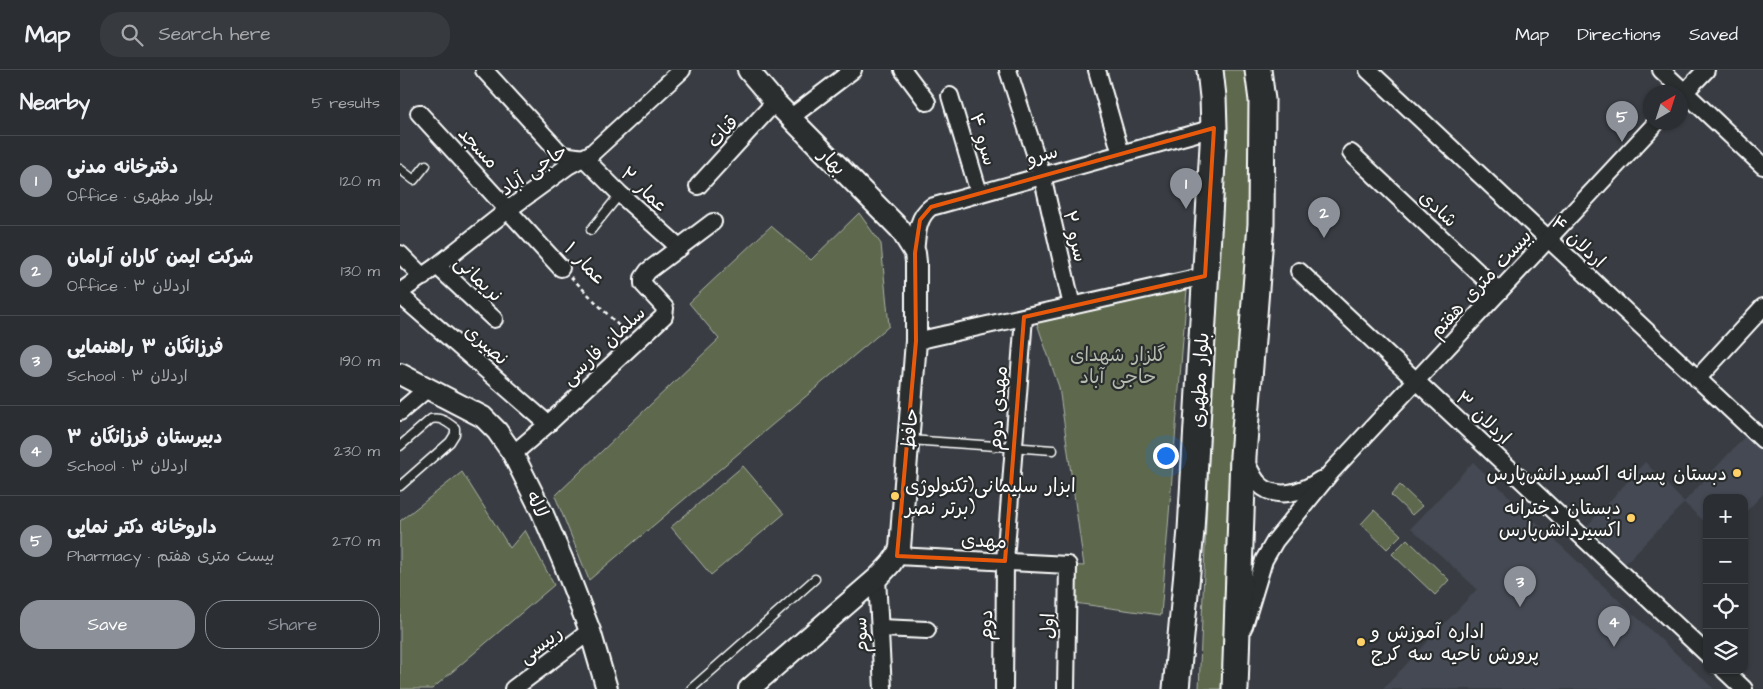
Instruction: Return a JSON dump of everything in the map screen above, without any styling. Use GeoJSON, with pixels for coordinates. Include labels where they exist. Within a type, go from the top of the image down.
{"type":"FeatureCollection","features":[{"type":"Feature","properties":{"kind":"main road","name":"بلوار مطهری"},"geometry":{"type":"LineString","coordinates":[[1176,689],[1191,530],[1214,128],[1214,97],[1210,70]]}},
{"type":"Feature","properties":{"kind":"main road"},"geometry":{"type":"LineString","coordinates":[[1235,689],[1243,456],[1261,224],[1262,100],[1258,70]]}},
{"type":"Feature","properties":{"kind":"main road"},"geometry":{"type":"LineString","coordinates":[[1180,637],[1193,679],[1193,689]]}},
{"type":"Feature","properties":{"kind":"street"},"geometry":{"type":"LineString","coordinates":[[484,70],[562,155],[584,158]]}},
{"type":"Feature","properties":{"kind":"street","name":"حاجی آباد"},"geometry":{"type":"LineString","coordinates":[[400,293],[509,209],[568,166],[584,158],[682,70]]}},
{"type":"Feature","properties":{"kind":"street","name":"بهار"},"geometry":{"type":"LineString","coordinates":[[748,70],[790,118],[900,228],[915,253]]}},
{"type":"Feature","properties":{"kind":"street"},"geometry":{"type":"LineString","coordinates":[[790,118],[854,70]]}},
{"type":"Feature","properties":{"kind":"street"},"geometry":{"type":"LineString","coordinates":[[903,70],[927,102]]}},
{"type":"Feature","properties":{"kind":"street","name":"سرو ۲"},"geometry":{"type":"LineString","coordinates":[[1008,70],[1042,175],[1072,306]]}},
{"type":"Feature","properties":{"kind":"street"},"geometry":{"type":"LineString","coordinates":[[1097,70],[1121,154]]}},
{"type":"Feature","properties":{"kind":"street","name":"اردلان ۴"},"geometry":{"type":"LineString","coordinates":[[1368,70],[1763,440]]}},
{"type":"Feature","properties":{"kind":"street"},"geometry":{"type":"LineString","coordinates":[[1661,70],[1674,85]]}},
{"type":"Feature","properties":{"kind":"street"},"geometry":{"type":"LineString","coordinates":[[1688,90],[1706,70]]}},
{"type":"Feature","properties":{"kind":"street","name":"سرو ۴"},"geometry":{"type":"LineString","coordinates":[[950,96],[979,193]]}},
{"type":"Feature","properties":{"kind":"street"},"geometry":{"type":"LineString","coordinates":[[1688,99],[1763,166]]}},
{"type":"Feature","properties":{"kind":"street","name":"قنات"},"geometry":{"type":"LineString","coordinates":[[698,186],[775,102]]}},
{"type":"Feature","properties":{"kind":"street","name":"مسجد"},"geometry":{"type":"LineString","coordinates":[[419,113],[509,209]]}},
{"type":"Feature","properties":{"kind":"street","name":"سرو"},"geometry":{"type":"LineString","coordinates":[[915,253],[920,220],[931,206],[1214,128]]}},
{"type":"Feature","properties":{"kind":"street","name":"بیست متری هفتم"},"geometry":{"type":"LineString","coordinates":[[1332,471],[1650,130]]}},
{"type":"Feature","properties":{"kind":"street","name":"شادی"},"geometry":{"type":"LineString","coordinates":[[1351,153],[1499,292]]}},
{"type":"Feature","properties":{"kind":"street","name":"عمار ۲"},"geometry":{"type":"LineString","coordinates":[[584,158],[620,194],[680,248]]}},
{"type":"Feature","properties":{"kind":"street","name":"عمار ۱"},"geometry":{"type":"LineString","coordinates":[[509,209],[562,268]]}},
{"type":"Feature","properties":{"kind":"street","name":"سلمان فارسی"},"geometry":{"type":"LineString","coordinates":[[513,454],[664,316],[665,308],[643,284],[643,278],[648,271],[713,222]]}},
{"type":"Feature","properties":{"kind":"street","name":"حافظ"},"geometry":{"type":"LineString","coordinates":[[897,556],[900,548],[916,342],[915,253]]}},
{"type":"Feature","properties":{"kind":"street"},"geometry":{"type":"LineString","coordinates":[[400,254],[423,277]]}},
{"type":"Feature","properties":{"kind":"street","name":"نریمانی"},"geometry":{"type":"LineString","coordinates":[[437,266],[494,319]]}},
{"type":"Feature","properties":{"kind":"street","name":"اردلان ۳"},"geometry":{"type":"LineString","coordinates":[[1299,271],[1703,650]]}},
{"type":"Feature","properties":{"kind":"street"},"geometry":{"type":"LineString","coordinates":[[916,342],[1205,276]]}},
{"type":"Feature","properties":{"kind":"street","name":"نصیری"},"geometry":{"type":"LineString","coordinates":[[400,293],[548,424]]}},
{"type":"Feature","properties":{"kind":"street"},"geometry":{"type":"LineString","coordinates":[[1697,379],[1763,307]]}},
{"type":"Feature","properties":{"kind":"street","name":"مهدی دوم"},"geometry":{"type":"LineString","coordinates":[[1005,561],[1024,317]]}},
{"type":"Feature","properties":{"kind":"street","name":"لاله"},"geometry":{"type":"LineString","coordinates":[[400,374],[483,417],[497,431],[513,454],[552,537],[590,631],[607,689]]}},
{"type":"Feature","properties":{"kind":"street"},"geometry":{"type":"LineString","coordinates":[[400,412],[428,388]]}},
{"type":"Feature","properties":{"kind":"street"},"geometry":{"type":"LineString","coordinates":[[1243,456],[1257,482],[1267,491],[1278,494],[1309,488],[1332,471]]}},
{"type":"Feature","properties":{"kind":"street"},"geometry":{"type":"LineString","coordinates":[[1237,653],[1264,560],[1275,542],[1332,471]]}},
{"type":"Feature","properties":{"kind":"street"},"geometry":{"type":"LineString","coordinates":[[749,689],[877,578],[897,556]]}},
{"type":"Feature","properties":{"kind":"street","name":"مهدی"},"geometry":{"type":"LineString","coordinates":[[897,556],[1068,565]]}},
{"type":"Feature","properties":{"kind":"street","name":"دوم"},"geometry":{"type":"LineString","coordinates":[[1004,689],[1005,561]]}},
{"type":"Feature","properties":{"kind":"street","name":"اول"},"geometry":{"type":"LineString","coordinates":[[1066,689],[1068,565]]}},
{"type":"Feature","properties":{"kind":"street","name":"سوم"},"geometry":{"type":"LineString","coordinates":[[877,578],[884,689]]}},
{"type":"Feature","properties":{"kind":"street"},"geometry":{"type":"LineString","coordinates":[[880,628],[927,630]]}},
{"type":"Feature","properties":{"kind":"street","name":"رییسی"},"geometry":{"type":"LineString","coordinates":[[514,689],[590,631]]}},
{"type":"Feature","properties":{"kind":"street"},"geometry":{"type":"LineString","coordinates":[[1728,674],[1744,689]]}},
{"type":"Feature","properties":{"kind":"street"},"geometry":{"type":"LineString","coordinates":[[1170,689],[1176,689]]}},
{"type":"Feature","properties":{"kind":"lane"},"geometry":{"type":"LineString","coordinates":[[400,169],[414,180],[426,165]]}},
{"type":"Feature","properties":{"kind":"lane"},"geometry":{"type":"LineString","coordinates":[[591,230],[620,194]]}},
{"type":"Feature","properties":{"kind":"lane"},"geometry":{"type":"LineString","coordinates":[[400,446],[431,419],[438,418],[448,422],[455,428],[450,442],[400,486]]}},
{"type":"Feature","properties":{"kind":"lane"},"geometry":{"type":"LineString","coordinates":[[908,440],[1053,450]]}},
{"type":"Feature","properties":{"kind":"lane"},"geometry":{"type":"LineString","coordinates":[[691,689],[815,579]]}},
{"type":"Feature","properties":{"kind":"path","name":"عمار ۱"},"geometry":{"type":"LineString","coordinates":[[562,268],[635,342]]}},
{"type":"Feature","properties":{"kind":"highlighted area"},"geometry":{"type":"Polygon","coordinates":[[[1214,128],[1205,276],[1024,317],[1005,561],[897,556],[916,341],[915,253],[920,220],[931,207],[1214,128]]]}},
{"type":"Feature","properties":{"kind":"shaded area","name":"دبستان دخترانه اکسیردانش‌پارس"},"geometry":{"type":"Polygon","coordinates":[[[1746,435],[1763,451],[1763,494],[1748,510],[1748,494],[1703,494],[1703,520],[1684,503],[1618,571],[1579,535],[1645,462],[1684,502],[1746,435]]]}},
{"type":"Feature","properties":{"kind":"shaded area"},"geometry":{"type":"Polygon","coordinates":[[[1473,462],[1714,689],[1383,689],[1477,589],[1411,528],[1473,462]]]}},
{"type":"Feature","properties":{"kind":"green space"},"geometry":{"type":"Polygon","coordinates":[[[1221,70],[1246,70],[1249,83],[1252,191],[1228,496],[1222,689],[1199,689],[1224,103],[1221,70]]]}},
{"type":"Feature","properties":{"kind":"green space"},"geometry":{"type":"Polygon","coordinates":[[[859,213],[881,244],[889,326],[589,580],[555,496],[719,339],[689,303],[771,226],[811,260],[859,213]]]}},
{"type":"Feature","properties":{"kind":"green space","name":"گلزار شهدای حاجی آباد"},"geometry":{"type":"Polygon","coordinates":[[[1187,289],[1161,615],[1067,602],[1068,565],[1084,566],[1059,387],[1034,315],[1187,289]]]}},
{"type":"Feature","properties":{"kind":"green space"},"geometry":{"type":"Polygon","coordinates":[[[743,466],[784,514],[711,575],[671,527],[743,466]]]}},
{"type":"Feature","properties":{"kind":"green space"},"geometry":{"type":"Polygon","coordinates":[[[462,472],[510,548],[525,530],[554,585],[432,689],[400,689],[400,521],[462,472]]]}},
{"type":"Feature","properties":{"kind":"green space"},"geometry":{"type":"Polygon","coordinates":[[[1400,485],[1422,506],[1412,515],[1391,495],[1400,485]]]}},
{"type":"Feature","properties":{"kind":"green space"},"geometry":{"type":"Polygon","coordinates":[[[1374,510],[1401,535],[1387,549],[1361,524],[1374,510]]]}},
{"type":"Feature","properties":{"kind":"green space"},"geometry":{"type":"Polygon","coordinates":[[[1407,539],[1449,580],[1435,595],[1392,554],[1407,539]]]}},
{"type":"Feature","properties":{"kind":"place","name":"داروخانه دکتر نمایی"},"geometry":{"type":"Point","coordinates":[1622,142]}},
{"type":"Feature","properties":{"kind":"place","name":"دفترخانه مدنی"},"geometry":{"type":"Point","coordinates":[1186,209]}},
{"type":"Feature","properties":{"kind":"place","name":"شرکت ایمن کاران آرامان"},"geometry":{"type":"Point","coordinates":[1324,238]}},
{"type":"Feature","properties":{"kind":"place","name":"دبستان پسرانه اکسیر‌دانش‌پارس"},"geometry":{"type":"Point","coordinates":[1737,473]}},
{"type":"Feature","properties":{"kind":"place","name":"ابزار سلیمانی(تکنولوژی برتر نصر)"},"geometry":{"type":"Point","coordinates":[895,496]}},
{"type":"Feature","properties":{"kind":"place","name":"دبستان دخترانه اکسیردانش‌پارس"},"geometry":{"type":"Point","coordinates":[1631,518]}},
{"type":"Feature","properties":{"kind":"place","name":"فرزانگان ۳ راهنمایی"},"geometry":{"type":"Point","coordinates":[1520,607]}},
{"type":"Feature","properties":{"kind":"place","name":"اداره آموزش و پرورش ناحیه سه کرج"},"geometry":{"type":"Point","coordinates":[1361,642]}},
{"type":"Feature","properties":{"kind":"place","name":"دبیرستان فرزانگان ۳"},"geometry":{"type":"Point","coordinates":[1614,647]}}]}
